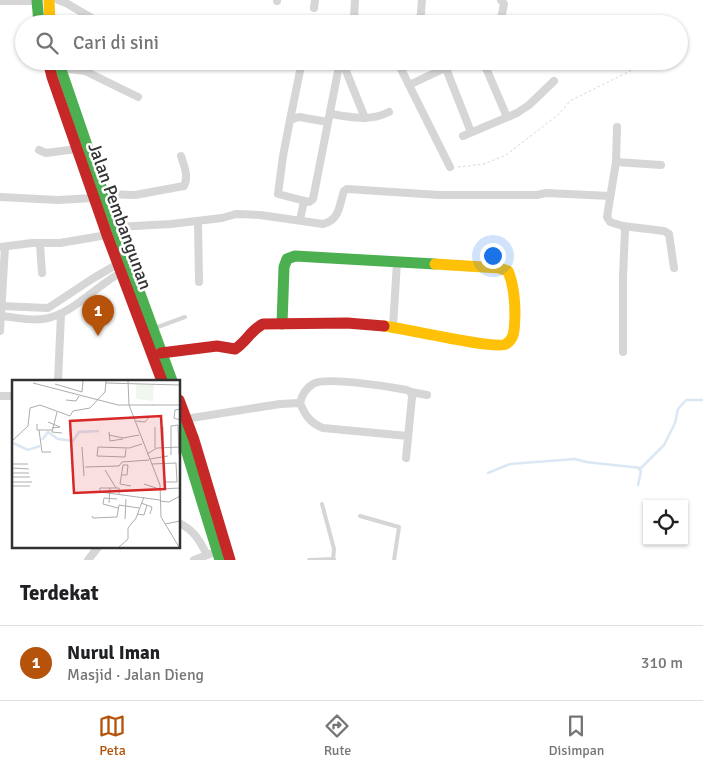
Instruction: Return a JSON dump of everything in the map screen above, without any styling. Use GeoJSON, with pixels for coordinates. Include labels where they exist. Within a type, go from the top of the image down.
{"type":"FeatureCollection","features":[{"type":"Feature","properties":{"kind":"main road"},"geometry":{"type":"LineString","coordinates":[[37,0],[38,15]]}},
{"type":"Feature","properties":{"kind":"main road"},"geometry":{"type":"LineString","coordinates":[[49,0],[50,15]]}},
{"type":"Feature","properties":{"kind":"main road","name":"Jalan Pembangunan"},"geometry":{"type":"LineString","coordinates":[[51,70],[77,150],[99,196]]}},
{"type":"Feature","properties":{"kind":"main road","name":"Jalan Pembangunan"},"geometry":{"type":"LineString","coordinates":[[61,70],[99,196],[162,380]]}},
{"type":"Feature","properties":{"kind":"main road"},"geometry":{"type":"LineString","coordinates":[[161,353],[217,346],[235,349],[245,342],[255,328],[282,324],[393,327],[502,345],[508,343],[514,334],[513,282],[508,272],[499,268],[295,256],[287,260],[284,267],[282,324]]}},
{"type":"Feature","properties":{"kind":"main road","name":"Jalan Pembangunan"},"geometry":{"type":"LineString","coordinates":[[124,266],[152,328],[172,380]]}},
{"type":"Feature","properties":{"kind":"main road"},"geometry":{"type":"LineString","coordinates":[[181,422],[215,555]]}},
{"type":"Feature","properties":{"kind":"main road"},"geometry":{"type":"LineString","coordinates":[[181,422],[230,560]]}},
{"type":"Feature","properties":{"kind":"street"},"geometry":{"type":"LineString","coordinates":[[0,1],[37,0]]}},
{"type":"Feature","properties":{"kind":"street"},"geometry":{"type":"LineString","coordinates":[[58,0],[87,15]]}},
{"type":"Feature","properties":{"kind":"street"},"geometry":{"type":"LineString","coordinates":[[354,15],[355,0]]}},
{"type":"Feature","properties":{"kind":"street"},"geometry":{"type":"LineString","coordinates":[[421,15],[422,0]]}},
{"type":"Feature","properties":{"kind":"street"},"geometry":{"type":"LineString","coordinates":[[501,0],[504,4],[502,15]]}},
{"type":"Feature","properties":{"kind":"street"},"geometry":{"type":"LineString","coordinates":[[82,70],[138,97]]}},
{"type":"Feature","properties":{"kind":"street"},"geometry":{"type":"LineString","coordinates":[[300,70],[277,192],[279,195],[310,202],[313,199],[339,70]]}},
{"type":"Feature","properties":{"kind":"street"},"geometry":{"type":"LineString","coordinates":[[345,70],[366,118]]}},
{"type":"Feature","properties":{"kind":"street"},"geometry":{"type":"LineString","coordinates":[[402,70],[450,168]]}},
{"type":"Feature","properties":{"kind":"street"},"geometry":{"type":"LineString","coordinates":[[410,85],[435,70]]}},
{"type":"Feature","properties":{"kind":"street"},"geometry":{"type":"LineString","coordinates":[[445,70],[471,132]]}},
{"type":"Feature","properties":{"kind":"street"},"geometry":{"type":"LineString","coordinates":[[487,70],[507,117]]}},
{"type":"Feature","properties":{"kind":"street"},"geometry":{"type":"LineString","coordinates":[[463,136],[517,113],[529,105],[554,81]]}},
{"type":"Feature","properties":{"kind":"street"},"geometry":{"type":"LineString","coordinates":[[290,120],[299,117],[378,118],[389,112]]}},
{"type":"Feature","properties":{"kind":"street"},"geometry":{"type":"LineString","coordinates":[[618,127],[616,162],[608,206],[608,220],[623,226],[664,231],[669,234],[674,268]]}},
{"type":"Feature","properties":{"kind":"street"},"geometry":{"type":"LineString","coordinates":[[39,150],[46,153],[77,150]]}},
{"type":"Feature","properties":{"kind":"street"},"geometry":{"type":"LineString","coordinates":[[0,197],[58,200],[135,195],[184,186],[187,175],[181,156]]}},
{"type":"Feature","properties":{"kind":"street"},"geometry":{"type":"LineString","coordinates":[[616,162],[662,165]]}},
{"type":"Feature","properties":{"kind":"street"},"geometry":{"type":"LineString","coordinates":[[0,331],[2,247],[32,243],[60,243],[112,231],[222,218],[236,214],[260,215],[323,224],[333,220],[338,213],[344,191],[347,189],[440,195],[546,194],[610,196]]}},
{"type":"Feature","properties":{"kind":"street"},"geometry":{"type":"LineString","coordinates":[[300,220],[304,201]]}},
{"type":"Feature","properties":{"kind":"street"},"geometry":{"type":"LineString","coordinates":[[198,220],[199,282]]}},
{"type":"Feature","properties":{"kind":"street"},"geometry":{"type":"LineString","coordinates":[[623,226],[625,230],[623,352]]}},
{"type":"Feature","properties":{"kind":"street"},"geometry":{"type":"LineString","coordinates":[[40,244],[42,273]]}},
{"type":"Feature","properties":{"kind":"street"},"geometry":{"type":"LineString","coordinates":[[393,327],[397,262]]}},
{"type":"Feature","properties":{"kind":"street"},"geometry":{"type":"LineString","coordinates":[[1,306],[48,308],[92,279],[124,266]]}},
{"type":"Feature","properties":{"kind":"street"},"geometry":{"type":"LineString","coordinates":[[0,316],[39,320],[61,314],[124,266]]}},
{"type":"Feature","properties":{"kind":"street"},"geometry":{"type":"LineString","coordinates":[[92,279],[97,288]]}},
{"type":"Feature","properties":{"kind":"street"},"geometry":{"type":"LineString","coordinates":[[58,380],[61,314]]}},
{"type":"Feature","properties":{"kind":"street"},"geometry":{"type":"LineString","coordinates":[[408,436],[323,428],[314,424],[305,414],[300,403],[303,394],[314,383],[326,381],[393,387],[427,395]]}},
{"type":"Feature","properties":{"kind":"street"},"geometry":{"type":"LineString","coordinates":[[406,458],[411,392]]}},
{"type":"Feature","properties":{"kind":"street"},"geometry":{"type":"LineString","coordinates":[[181,422],[280,404],[300,403]]}},
{"type":"Feature","properties":{"kind":"street"},"geometry":{"type":"LineString","coordinates":[[180,524],[197,536],[215,555]]}},
{"type":"Feature","properties":{"kind":"street"},"geometry":{"type":"LineString","coordinates":[[88,560],[97,548]]}},
{"type":"Feature","properties":{"kind":"street"},"geometry":{"type":"LineString","coordinates":[[194,560],[215,555]]}},
{"type":"Feature","properties":{"kind":"lane"},"geometry":{"type":"LineString","coordinates":[[152,328],[185,317]]}},
{"type":"Feature","properties":{"kind":"lane"},"geometry":{"type":"LineString","coordinates":[[309,560],[334,560],[334,549],[322,504]]}},
{"type":"Feature","properties":{"kind":"lane"},"geometry":{"type":"LineString","coordinates":[[360,516],[399,527],[394,560]]}},
{"type":"Feature","properties":{"kind":"path"},"geometry":{"type":"LineString","coordinates":[[450,168],[476,166],[503,157],[559,114],[570,101],[632,70]]}},
{"type":"Feature","properties":{"kind":"waterway"},"geometry":{"type":"LineString","coordinates":[[488,473],[510,464],[575,459],[641,468],[664,445],[675,423],[678,409],[686,400],[703,400]]}},
{"type":"Feature","properties":{"kind":"waterway"},"geometry":{"type":"LineString","coordinates":[[638,468],[641,471],[638,485]]}},
{"type":"Feature","properties":{"kind":"traffic: fast"},"geometry":{"type":"LineString","coordinates":[[37,0],[38,15]]}},
{"type":"Feature","properties":{"kind":"traffic: fast"},"geometry":{"type":"LineString","coordinates":[[61,70],[105,198],[172,380]]}},
{"type":"Feature","properties":{"kind":"traffic: fast"},"geometry":{"type":"LineString","coordinates":[[282,324],[284,267],[287,259],[295,256],[435,264]]}},
{"type":"Feature","properties":{"kind":"traffic: fast"},"geometry":{"type":"LineString","coordinates":[[180,430],[220,560]]}},
{"type":"Feature","properties":{"kind":"traffic: slow"},"geometry":{"type":"LineString","coordinates":[[49,0],[50,15]]}},
{"type":"Feature","properties":{"kind":"traffic: slow"},"geometry":{"type":"LineString","coordinates":[[384,326],[485,344],[498,345],[506,344],[509,341],[514,332],[515,310],[513,287],[508,271],[499,268],[435,264]]}},
{"type":"Feature","properties":{"kind":"traffic: jam"},"geometry":{"type":"LineString","coordinates":[[50,70],[107,235],[162,380]]}},
{"type":"Feature","properties":{"kind":"traffic: jam"},"geometry":{"type":"LineString","coordinates":[[161,353],[217,346],[235,349],[255,329],[263,324],[347,323],[384,326]]}},
{"type":"Feature","properties":{"kind":"traffic: jam"},"geometry":{"type":"LineString","coordinates":[[180,403],[194,440],[230,560]]}},
{"type":"Feature","properties":{"kind":"place","name":"Nurul Iman"},"geometry":{"type":"Point","coordinates":[98,336]}}]}
